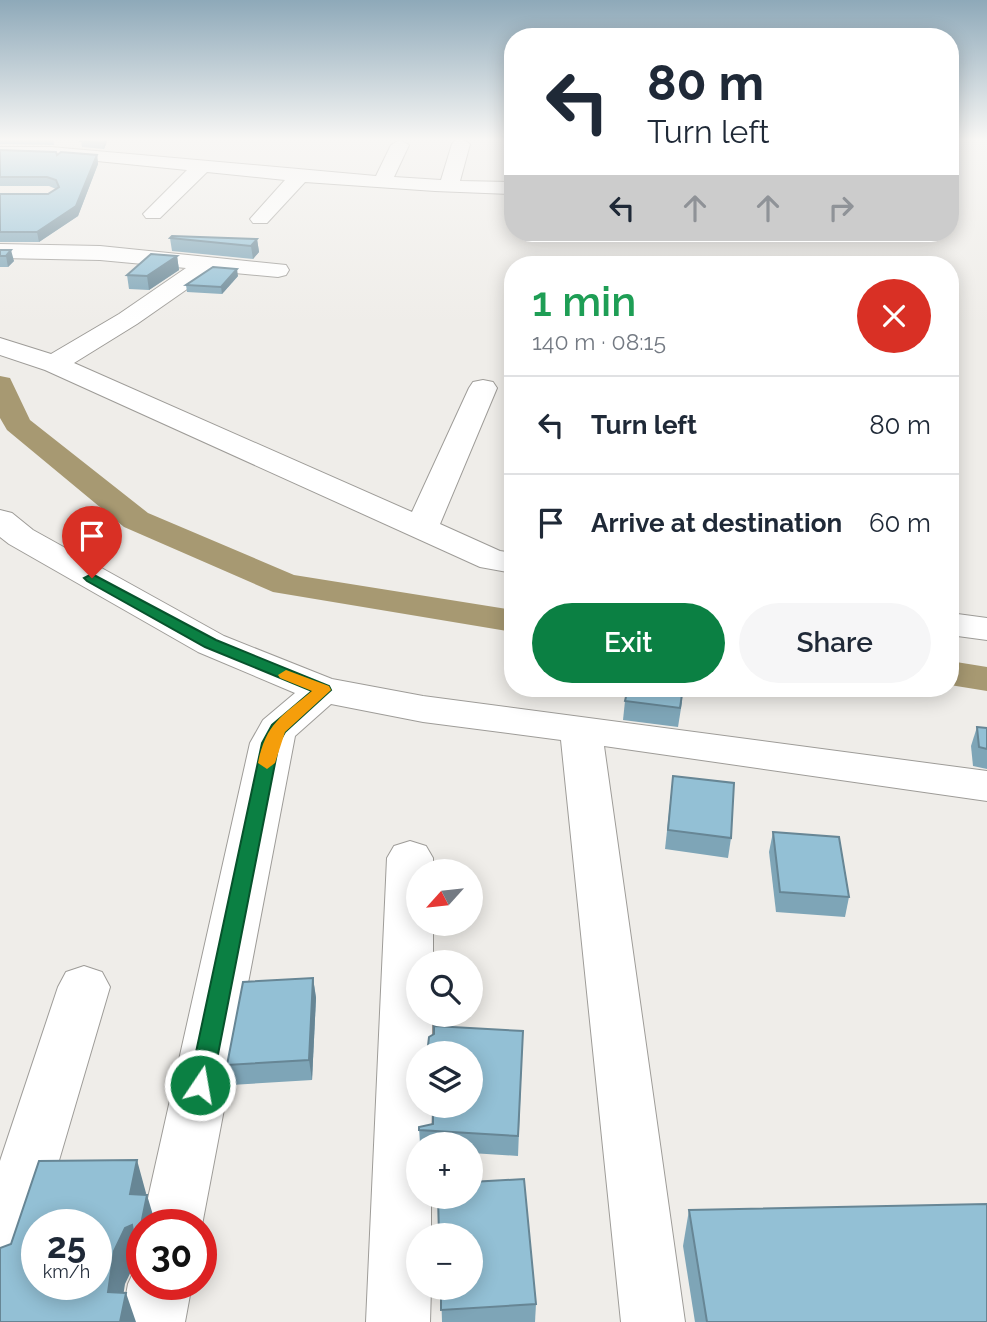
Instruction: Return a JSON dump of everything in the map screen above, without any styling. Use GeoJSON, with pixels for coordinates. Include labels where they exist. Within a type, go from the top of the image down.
{"type":"FeatureCollection","features":[{"type":"Feature","properties":{"kind":"street"},"geometry":{"type":"LineString","coordinates":[[153,214],[167,201]]}},
{"type":"Feature","properties":{"kind":"street"},"geometry":{"type":"LineString","coordinates":[[260,219],[277,201]]}},
{"type":"Feature","properties":{"kind":"street"},"geometry":{"type":"LineString","coordinates":[[0,251],[100,253],[278,270]]}},
{"type":"Feature","properties":{"kind":"street"},"geometry":{"type":"LineString","coordinates":[[54,364],[128,319],[207,264]]}},
{"type":"Feature","properties":{"kind":"street"},"geometry":{"type":"LineString","coordinates":[[0,346],[54,364],[421,529],[492,560],[504,562]]}},
{"type":"Feature","properties":{"kind":"street"},"geometry":{"type":"LineString","coordinates":[[421,529],[483,388]]}},
{"type":"Feature","properties":{"kind":"street"},"geometry":{"type":"LineString","coordinates":[[0,520],[20,537],[211,644],[323,690],[423,709],[987,786]]}},
{"type":"Feature","properties":{"kind":"street"},"geometry":{"type":"LineString","coordinates":[[959,625],[987,629]]}},
{"type":"Feature","properties":{"kind":"street"},"geometry":{"type":"LineString","coordinates":[[175,1209],[271,743],[278,729],[323,690]]}},
{"type":"Feature","properties":{"kind":"street"},"geometry":{"type":"LineString","coordinates":[[581,730],[653,1322]]}},
{"type":"Feature","properties":{"kind":"street"},"geometry":{"type":"LineString","coordinates":[[398,1322],[410,858]]}},
{"type":"Feature","properties":{"kind":"street"},"geometry":{"type":"LineString","coordinates":[[0,1254],[84,987]]}},
{"type":"Feature","properties":{"kind":"street"},"geometry":{"type":"LineString","coordinates":[[153,1322],[157,1300]]}},
{"type":"Feature","properties":{"kind":"building"},"geometry":{"type":"Polygon","coordinates":[[[0,201],[78,201],[76,206],[37,232],[0,232],[0,201]]]}},
{"type":"Feature","properties":{"kind":"building"},"geometry":{"type":"Polygon","coordinates":[[[170,238],[257,239],[251,246],[170,238]]]}},
{"type":"Feature","properties":{"kind":"building"},"geometry":{"type":"Polygon","coordinates":[[[0,250],[11,250],[6,256],[0,256],[0,250]]]}},
{"type":"Feature","properties":{"kind":"building"},"geometry":{"type":"Polygon","coordinates":[[[151,254],[177,256],[147,276],[127,275],[151,254]]]}},
{"type":"Feature","properties":{"kind":"building"},"geometry":{"type":"Polygon","coordinates":[[[213,267],[237,269],[221,287],[186,285],[213,267]]]}},
{"type":"Feature","properties":{"kind":"building"},"geometry":{"type":"Polygon","coordinates":[[[626,697],[682,697],[680,708],[625,701],[626,697]]]}},
{"type":"Feature","properties":{"kind":"building"},"geometry":{"type":"Polygon","coordinates":[[[977,727],[987,728],[987,749],[979,747],[977,727]]]}},
{"type":"Feature","properties":{"kind":"building"},"geometry":{"type":"Polygon","coordinates":[[[673,776],[734,783],[731,838],[668,830],[673,776]]]}},
{"type":"Feature","properties":{"kind":"building"},"geometry":{"type":"Polygon","coordinates":[[[773,832],[839,837],[849,897],[780,892],[773,832]]]}},
{"type":"Feature","properties":{"kind":"building"},"geometry":{"type":"Polygon","coordinates":[[[313,978],[309,1060],[227,1065],[243,982],[313,978]]]}},
{"type":"Feature","properties":{"kind":"building"},"geometry":{"type":"Polygon","coordinates":[[[434,1027],[523,1031],[518,1136],[419,1130],[419,1127],[433,1124],[433,1118],[483,1118],[483,1041],[429,1041],[434,1034],[434,1027]]]}},
{"type":"Feature","properties":{"kind":"building"},"geometry":{"type":"Polygon","coordinates":[[[137,1160],[130,1194],[147,1195],[144,1209],[126,1209],[126,1228],[114,1251],[112,1265],[112,1209],[23,1209],[39,1161],[137,1160]]]}},
{"type":"Feature","properties":{"kind":"building"},"geometry":{"type":"Polygon","coordinates":[[[524,1179],[536,1304],[441,1310],[441,1300],[483,1300],[483,1223],[439,1223],[438,1209],[483,1209],[483,1181],[524,1179]]]}},
{"type":"Feature","properties":{"kind":"building"},"geometry":{"type":"Polygon","coordinates":[[[987,1204],[987,1322],[707,1322],[689,1210],[987,1204]]]}},
{"type":"Feature","properties":{"kind":"building"},"geometry":{"type":"Polygon","coordinates":[[[21,1214],[21,1300],[112,1300],[112,1292],[126,1293],[120,1322],[0,1322],[0,1248],[11,1244],[21,1214]]]}},
{"type":"Feature","properties":{"kind":"waterway"},"geometry":{"type":"LineString","coordinates":[[0,384],[17,424],[136,520],[286,584],[504,620]]}},
{"type":"Feature","properties":{"kind":"waterway"},"geometry":{"type":"LineString","coordinates":[[959,674],[987,679]]}},
{"type":"Feature","properties":{"kind":"slow traffic"},"geometry":{"type":"LineString","coordinates":[[267,763],[271,743],[278,729],[323,690],[286,675]]}},
{"type":"Feature","properties":{"kind":"route"},"geometry":{"type":"LineString","coordinates":[[92,578],[211,644],[323,690],[278,729],[271,743],[200,1085]]}}]}
